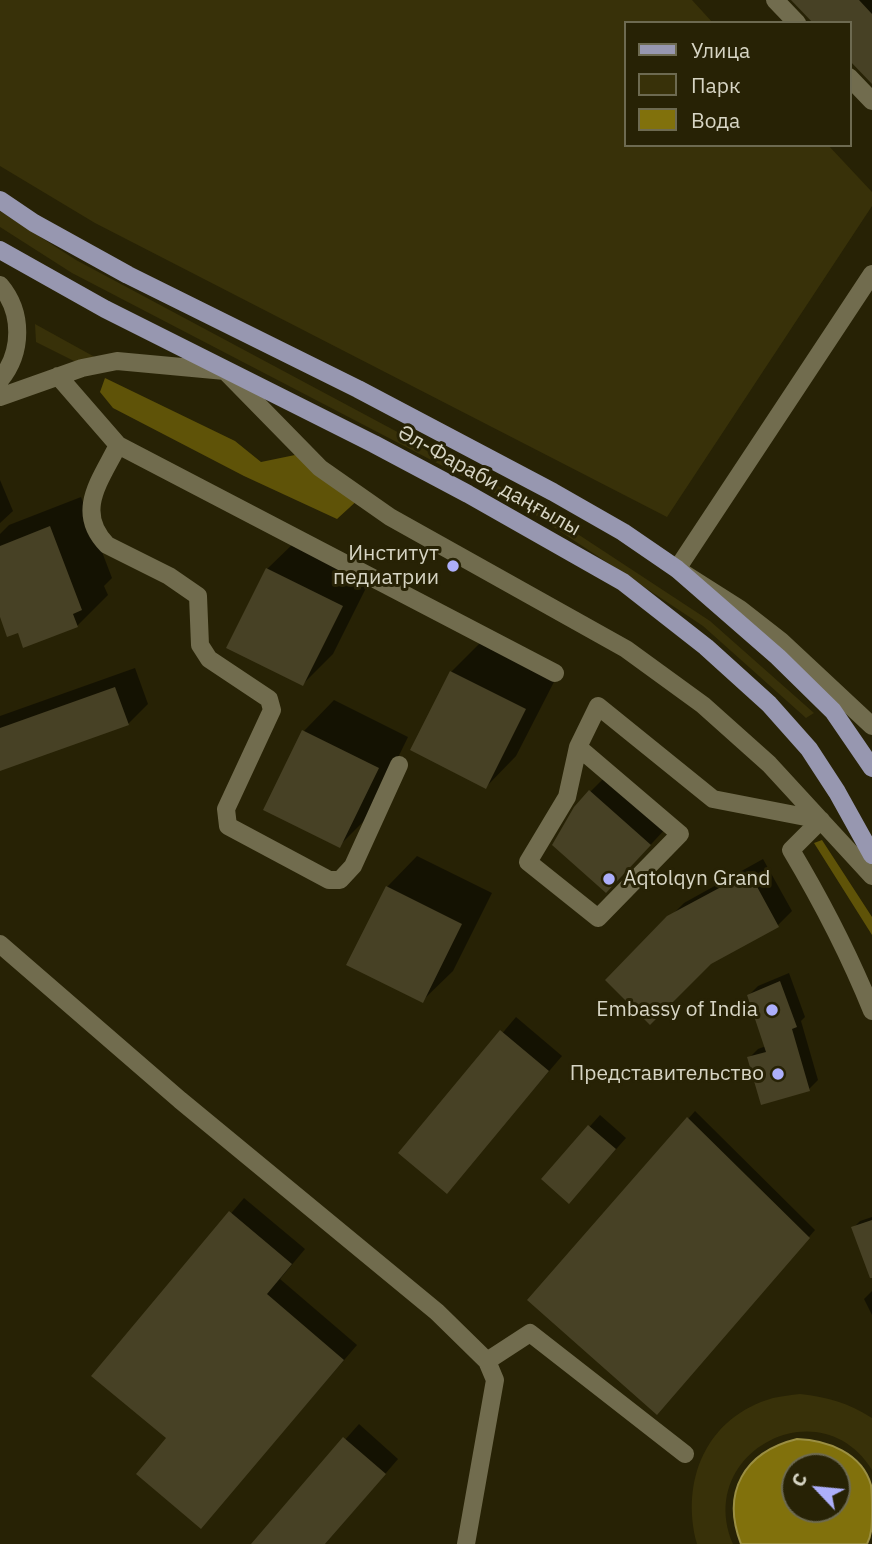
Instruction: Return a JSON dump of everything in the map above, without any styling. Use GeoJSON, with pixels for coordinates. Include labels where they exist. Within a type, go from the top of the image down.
{"type":"FeatureCollection","features":[{"type":"Feature","properties":{"kind":"main road","name":"Әл-Фараби даңғылы"},"geometry":{"type":"LineString","coordinates":[[0,200],[34,223],[128,275],[358,389],[553,492],[622,532],[677,569],[778,657],[833,711],[872,768]]}},
{"type":"Feature","properties":{"kind":"main road","name":"Әл-Фараби даңғылы"},"geometry":{"type":"LineString","coordinates":[[0,250],[105,309],[409,462],[552,540],[622,582],[706,647],[769,704],[809,749],[837,792],[872,855]]}},
{"type":"Feature","properties":{"kind":"street"},"geometry":{"type":"LineString","coordinates":[[775,0],[795,21]]}},
{"type":"Feature","properties":{"kind":"street"},"geometry":{"type":"LineString","coordinates":[[851,79],[872,101]]}},
{"type":"Feature","properties":{"kind":"street"},"geometry":{"type":"LineString","coordinates":[[872,274],[677,569],[740,609],[781,641],[872,726]]}},
{"type":"Feature","properties":{"kind":"street"},"geometry":{"type":"LineString","coordinates":[[0,285],[7,293],[15,313],[18,334],[12,362],[0,380]]}},
{"type":"Feature","properties":{"kind":"street"},"geometry":{"type":"LineString","coordinates":[[0,397],[82,368],[117,361],[225,371],[320,468],[390,517],[626,649],[703,705],[769,764],[872,876]]}},
{"type":"Feature","properties":{"kind":"street"},"geometry":{"type":"LineString","coordinates":[[58,376],[118,446],[555,673]]}},
{"type":"Feature","properties":{"kind":"street"},"geometry":{"type":"LineString","coordinates":[[118,446],[90,506],[91,521],[99,536],[107,545],[169,576],[198,596],[200,645],[209,659],[269,699],[272,710],[226,809],[228,825],[330,880],[340,880],[353,866],[399,765]]}},
{"type":"Feature","properties":{"kind":"street"},"geometry":{"type":"LineString","coordinates":[[578,747],[680,834],[598,918],[528,862],[567,797],[578,747],[598,706],[713,799],[821,820]]}},
{"type":"Feature","properties":{"kind":"street"},"geometry":{"type":"LineString","coordinates":[[821,820],[791,850],[852,960],[872,1011]]}},
{"type":"Feature","properties":{"kind":"street"},"geometry":{"type":"LineString","coordinates":[[0,944],[180,1100],[437,1312],[487,1361],[495,1380],[466,1544]]}},
{"type":"Feature","properties":{"kind":"street"},"geometry":{"type":"LineString","coordinates":[[487,1361],[530,1333],[685,1454]]}},
{"type":"Feature","properties":{"kind":"green space"},"geometry":{"type":"Polygon","coordinates":[[[0,0],[692,0],[711,21],[624,21],[624,147],[830,147],[872,192],[872,206],[667,517],[95,223],[0,166],[0,0]]]}},
{"type":"Feature","properties":{"kind":"green space"},"geometry":{"type":"Polygon","coordinates":[[[0,211],[76,260],[532,504],[710,621],[814,713],[806,718],[703,626],[531,512],[72,273],[0,227],[0,211]]]}},
{"type":"Feature","properties":{"kind":"green space"},"geometry":{"type":"Polygon","coordinates":[[[35,324],[102,361],[76,362],[36,342],[35,324]]]}},
{"type":"Feature","properties":{"kind":"green space"},"geometry":{"type":"Polygon","coordinates":[[[800,1394],[838,1402],[872,1418],[872,1470],[849,1445],[823,1433],[795,1433],[768,1441],[746,1458],[731,1482],[726,1511],[733,1544],[697,1544],[692,1497],[696,1475],[715,1436],[730,1420],[750,1407],[773,1398],[800,1394]]]}},
{"type":"Feature","properties":{"kind":"shaded area"},"geometry":{"type":"Polygon","coordinates":[[[105,378],[235,441],[261,462],[295,455],[361,497],[337,519],[244,476],[113,408],[100,392],[105,378]]]}},
{"type":"Feature","properties":{"kind":"shaded area"},"geometry":{"type":"Polygon","coordinates":[[[822,840],[872,917],[872,935],[814,843],[822,840]]]}},
{"type":"Feature","properties":{"kind":"water"},"geometry":{"type":"Polygon","coordinates":[[[797,1439],[820,1442],[846,1453],[781,1453],[781,1523],[851,1523],[852,1457],[860,1464],[871,1485],[872,1525],[867,1544],[741,1544],[735,1525],[736,1491],[751,1464],[763,1454],[797,1439]]]}},
{"type":"Feature","properties":{"kind":"building"},"geometry":{"type":"Polygon","coordinates":[[[791,0],[859,0],[872,14],[872,84],[851,62],[851,21],[811,21],[791,0]]]}},
{"type":"Feature","properties":{"kind":"building"},"geometry":{"type":"Polygon","coordinates":[[[50,526],[82,610],[73,614],[78,627],[23,648],[18,633],[7,637],[0,617],[0,546],[50,526]]]}},
{"type":"Feature","properties":{"kind":"building"},"geometry":{"type":"Polygon","coordinates":[[[266,568],[343,606],[303,686],[226,648],[266,568]]]}},
{"type":"Feature","properties":{"kind":"building"},"geometry":{"type":"Polygon","coordinates":[[[450,671],[526,709],[486,789],[410,750],[450,671]]]}},
{"type":"Feature","properties":{"kind":"building"},"geometry":{"type":"Polygon","coordinates":[[[115,687],[129,725],[0,771],[0,728],[115,687]]]}},
{"type":"Feature","properties":{"kind":"building"},"geometry":{"type":"Polygon","coordinates":[[[302,730],[379,768],[340,848],[263,810],[302,730]]]}},
{"type":"Feature","properties":{"kind":"building"},"geometry":{"type":"Polygon","coordinates":[[[589,790],[651,845],[606,893],[552,845],[574,807],[589,790]]]}},
{"type":"Feature","properties":{"kind":"building"},"geometry":{"type":"Polygon","coordinates":[[[749,872],[779,927],[711,964],[650,1025],[605,980],[667,916],[749,872]]]}},
{"type":"Feature","properties":{"kind":"building"},"geometry":{"type":"Polygon","coordinates":[[[386,886],[462,924],[423,1003],[346,965],[386,886]]]}},
{"type":"Feature","properties":{"kind":"building"},"geometry":{"type":"Polygon","coordinates":[[[780,981],[797,1027],[792,1029],[810,1091],[761,1105],[747,1057],[766,1052],[747,995],[780,981]]]}},
{"type":"Feature","properties":{"kind":"building"},"geometry":{"type":"Polygon","coordinates":[[[500,1030],[549,1071],[447,1194],[398,1153],[500,1030]]]}},
{"type":"Feature","properties":{"kind":"building"},"geometry":{"type":"Polygon","coordinates":[[[687,1117],[810,1238],[657,1415],[527,1300],[687,1117]]]}},
{"type":"Feature","properties":{"kind":"building"},"geometry":{"type":"Polygon","coordinates":[[[588,1125],[616,1149],[569,1204],[541,1179],[588,1125]]]}},
{"type":"Feature","properties":{"kind":"building"},"geometry":{"type":"Polygon","coordinates":[[[229,1211],[292,1264],[267,1294],[344,1360],[201,1529],[136,1474],[166,1438],[91,1376],[229,1211]]]}},
{"type":"Feature","properties":{"kind":"building"},"geometry":{"type":"Polygon","coordinates":[[[872,1220],[872,1278],[870,1278],[851,1227],[872,1220]]]}},
{"type":"Feature","properties":{"kind":"building"},"geometry":{"type":"Polygon","coordinates":[[[343,1437],[386,1474],[325,1544],[251,1544],[343,1437]]]}},
{"type":"Feature","properties":{"kind":"place","name":"Институт педиатрии"},"geometry":{"type":"Point","coordinates":[453,566]}},
{"type":"Feature","properties":{"kind":"place","name":"Aqtolqyn Grand"},"geometry":{"type":"Point","coordinates":[609,879]}},
{"type":"Feature","properties":{"kind":"place","name":"Embassy of India"},"geometry":{"type":"Point","coordinates":[772,1010]}},
{"type":"Feature","properties":{"kind":"place","name":"Представительство"},"geometry":{"type":"Point","coordinates":[778,1074]}}]}
